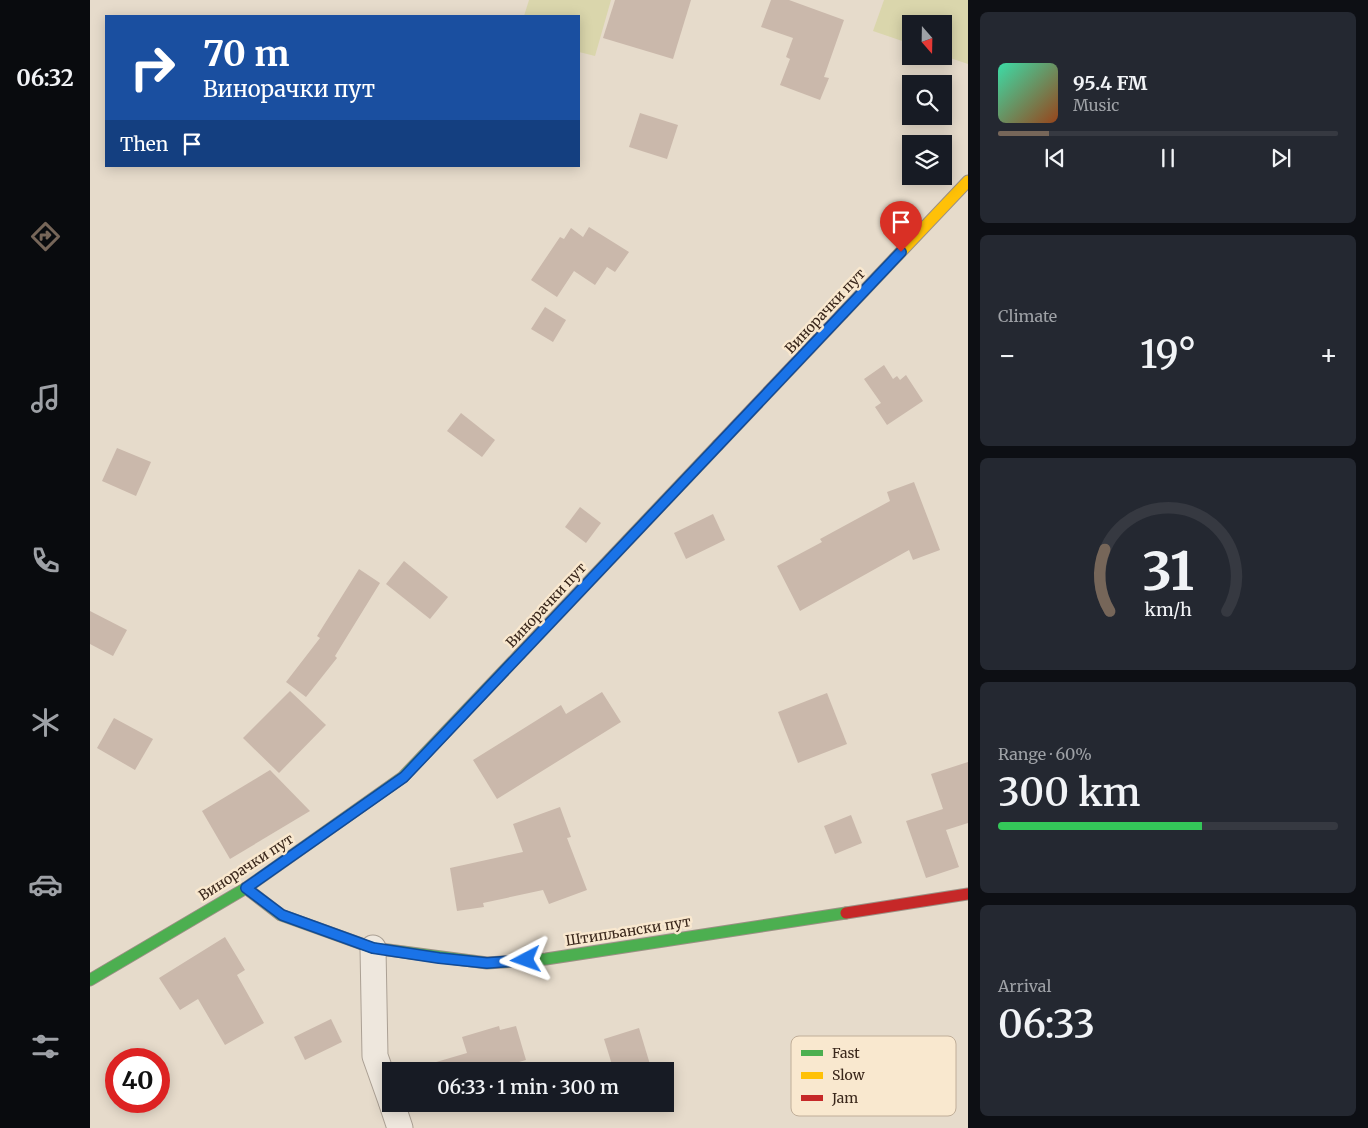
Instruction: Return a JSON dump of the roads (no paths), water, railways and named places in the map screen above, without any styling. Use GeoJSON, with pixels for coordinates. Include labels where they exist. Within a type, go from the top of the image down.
{"type":"FeatureCollection","features":[{"type":"Feature","properties":{"kind":"street","name":"Винорачки пут"},"geometry":{"type":"LineString","coordinates":[[90,980],[246,888],[404,777],[968,181]]}},
{"type":"Feature","properties":{"kind":"street","name":"Штипљански пут"},"geometry":{"type":"LineString","coordinates":[[246,888],[282,915],[373,948],[487,963],[546,959],[968,894]]}},
{"type":"Feature","properties":{"kind":"street"},"geometry":{"type":"LineString","coordinates":[[373,948],[375,1056],[382,1075]]}},
{"type":"Feature","properties":{"kind":"street"},"geometry":{"type":"LineString","coordinates":[[395,1112],[400,1128]]}}]}
